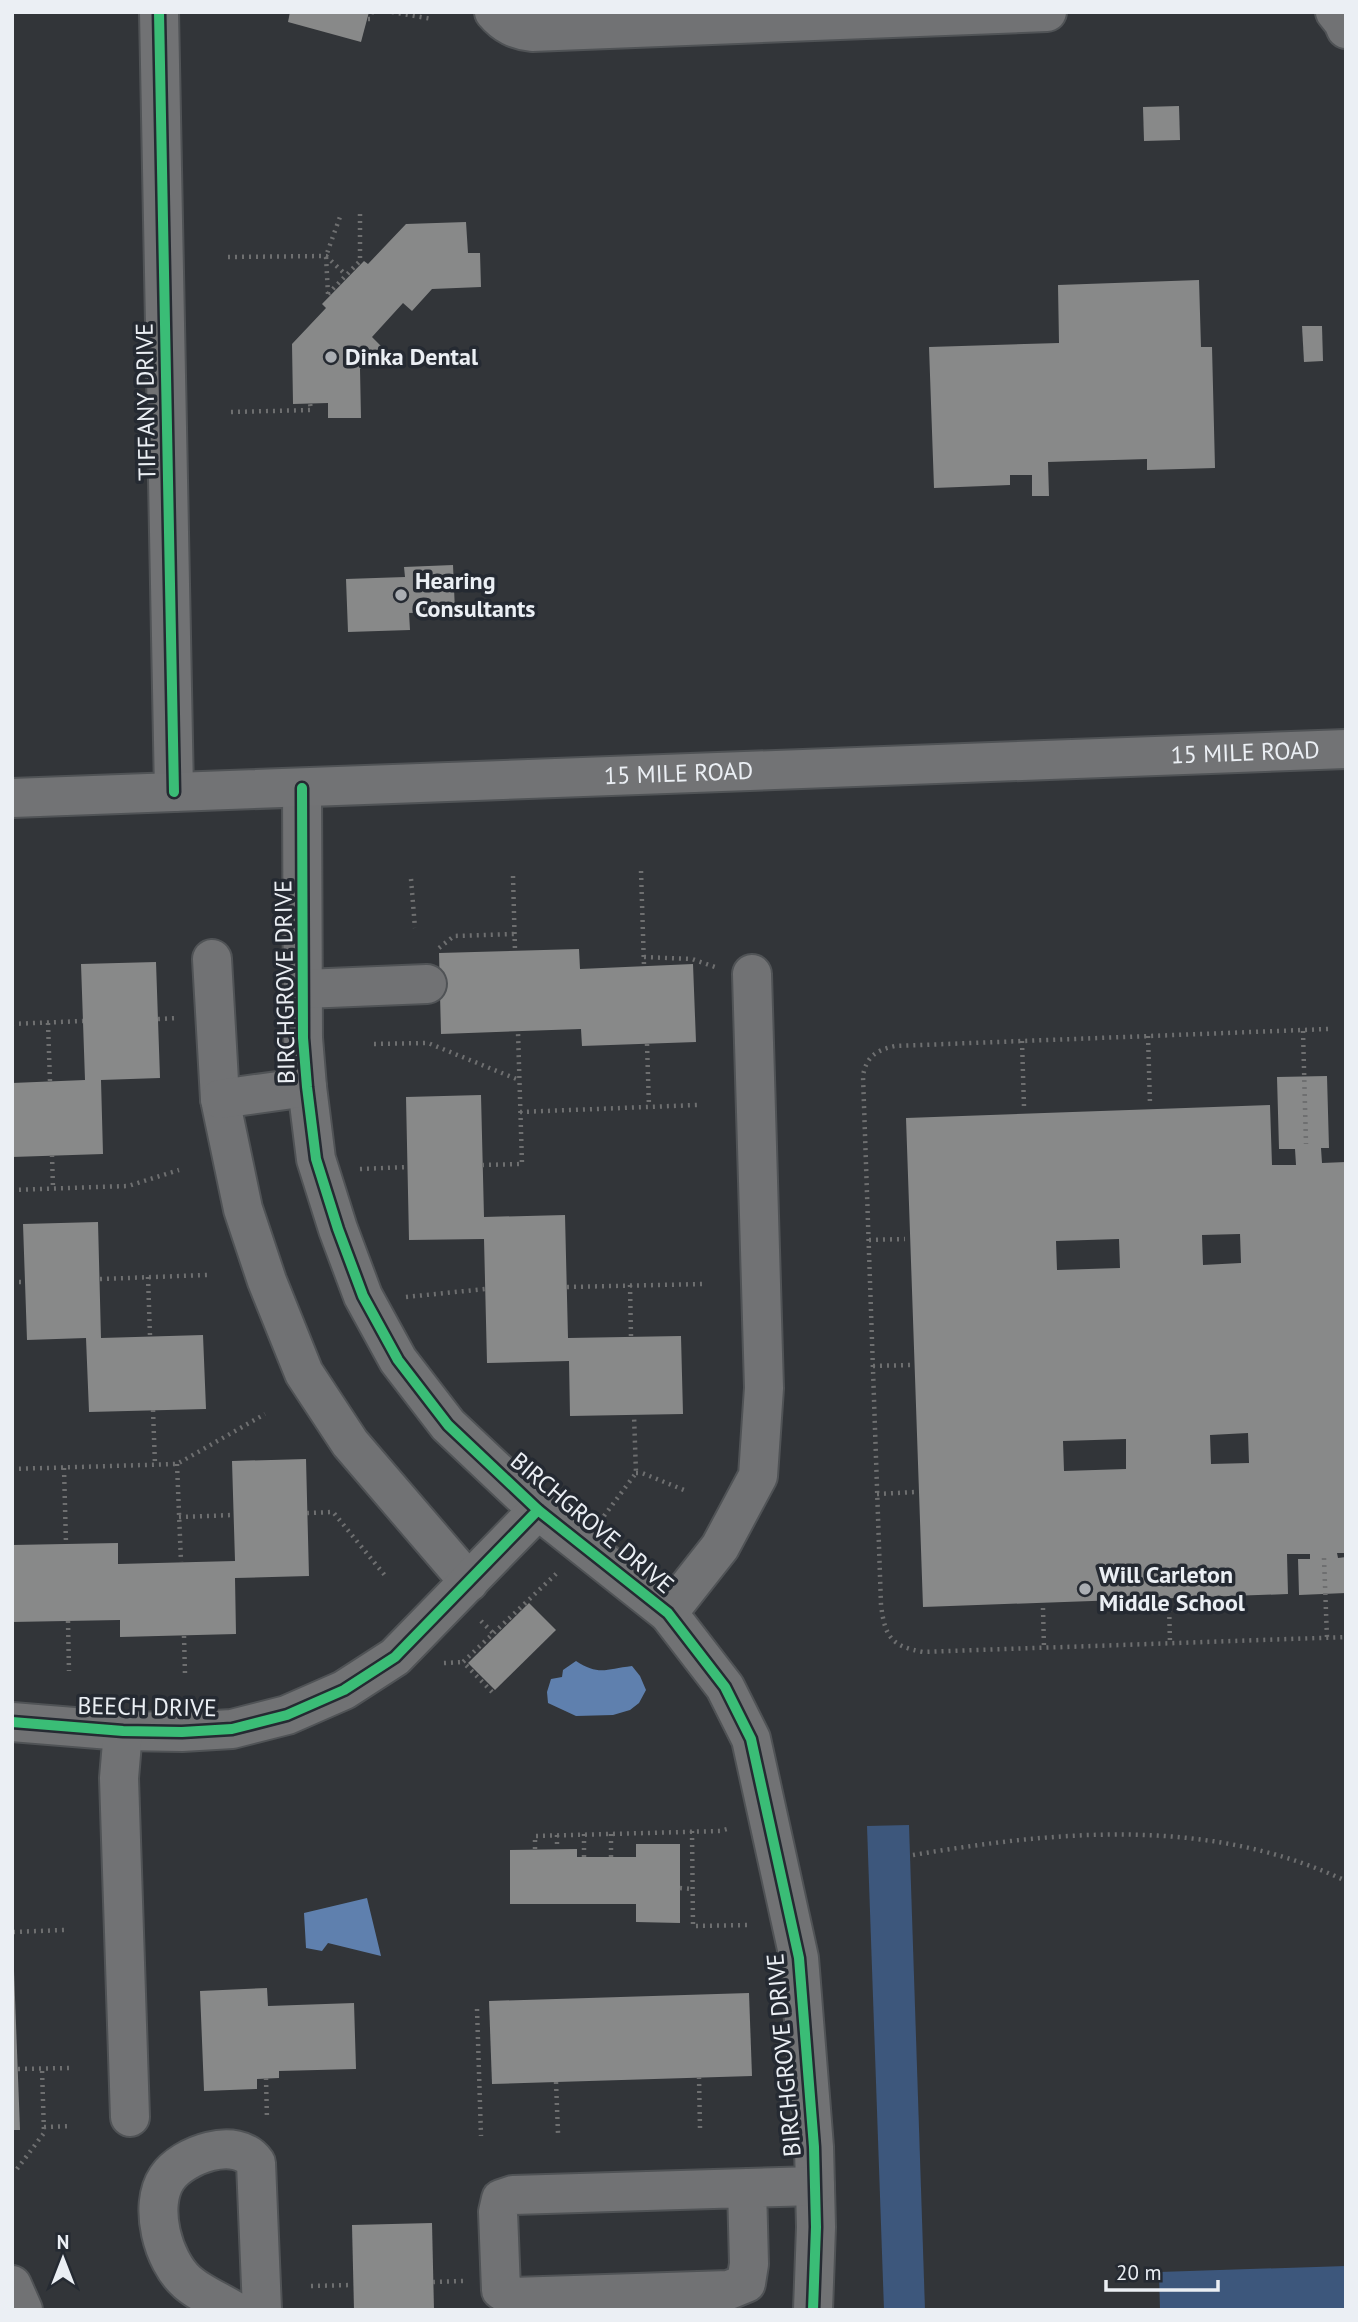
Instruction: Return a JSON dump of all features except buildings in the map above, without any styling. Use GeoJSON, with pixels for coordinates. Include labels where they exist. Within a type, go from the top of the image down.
{"type":"FeatureCollection","features":[{"type":"Feature","properties":{"kind":"main road","name":"15 MILE ROAD"},"geometry":{"type":"LineString","coordinates":[[12,798],[1346,748]]}},
{"type":"Feature","properties":{"kind":"street","name":"TIFFANY DRIVE"},"geometry":{"type":"LineString","coordinates":[[159,12],[174,792]]}},
{"type":"Feature","properties":{"kind":"street"},"geometry":{"type":"LineString","coordinates":[[497,15],[518,30],[532,32],[1048,12]]}},
{"type":"Feature","properties":{"kind":"street"},"geometry":{"type":"LineString","coordinates":[[1335,12],[1346,29]]}},
{"type":"Feature","properties":{"kind":"street","name":"BIRCHGROVE DRIVE"},"geometry":{"type":"LineString","coordinates":[[302,788],[303,1038],[307,1087],[316,1158],[363,1296],[398,1360],[448,1425],[538,1510],[668,1613],[726,1687],[751,1739],[799,1958],[814,2147],[813,2310]]}},
{"type":"Feature","properties":{"kind":"street"},"geometry":{"type":"LineString","coordinates":[[212,959],[220,1099],[243,1209],[267,1281],[304,1373],[350,1443],[468,1582]]}},
{"type":"Feature","properties":{"kind":"street"},"geometry":{"type":"LineString","coordinates":[[304,989],[432,967]]}},
{"type":"Feature","properties":{"kind":"street"},"geometry":{"type":"LineString","coordinates":[[668,1613],[720,1547],[758,1476],[764,1388],[737,972]]}},
{"type":"Feature","properties":{"kind":"street"},"geometry":{"type":"LineString","coordinates":[[220,1099],[307,1087]]}},
{"type":"Feature","properties":{"kind":"street","name":"BEECH DRIVE"},"geometry":{"type":"LineString","coordinates":[[12,1722],[123,1731],[232,1729],[287,1715],[344,1690],[395,1657],[538,1510]]}},
{"type":"Feature","properties":{"kind":"street"},"geometry":{"type":"LineString","coordinates":[[123,1731],[119,1778],[130,2117]]}},
{"type":"Feature","properties":{"kind":"street"},"geometry":{"type":"LineString","coordinates":[[233,2310],[187,2282],[174,2267],[163,2245],[159,2212],[166,2179],[178,2166],[196,2156],[225,2150],[238,2150],[251,2155],[256,2162],[262,2310]]}},
{"type":"Feature","properties":{"kind":"street"},"geometry":{"type":"LineString","coordinates":[[747,2188],[749,2264],[746,2283],[729,2290],[513,2297],[501,2290],[498,2212],[501,2199],[513,2195],[747,2188],[815,2186]]}},
{"type":"Feature","properties":{"kind":"street"},"geometry":{"type":"LineString","coordinates":[[12,2286],[23,2310]]}},
{"type":"Feature","properties":{"kind":"path"},"geometry":{"type":"LineString","coordinates":[[368,19],[372,12]]}},
{"type":"Feature","properties":{"kind":"path"},"geometry":{"type":"LineString","coordinates":[[392,12],[432,19]]}},
{"type":"Feature","properties":{"kind":"path"},"geometry":{"type":"LineString","coordinates":[[341,214],[326,256],[329,295],[360,261],[360,213]]}},
{"type":"Feature","properties":{"kind":"path"},"geometry":{"type":"LineString","coordinates":[[228,257],[326,256],[346,275]]}},
{"type":"Feature","properties":{"kind":"path"},"geometry":{"type":"LineString","coordinates":[[231,412],[311,410],[310,403]]}},
{"type":"Feature","properties":{"kind":"path"},"geometry":{"type":"LineString","coordinates":[[641,871],[644,966]]}},
{"type":"Feature","properties":{"kind":"path"},"geometry":{"type":"LineString","coordinates":[[513,876],[515,951]]}},
{"type":"Feature","properties":{"kind":"path"},"geometry":{"type":"LineString","coordinates":[[411,879],[415,928]]}},
{"type":"Feature","properties":{"kind":"path"},"geometry":{"type":"LineString","coordinates":[[432,967],[454,936],[514,934]]}},
{"type":"Feature","properties":{"kind":"path"},"geometry":{"type":"LineString","coordinates":[[644,957],[692,959],[737,972]]}},
{"type":"Feature","properties":{"kind":"path"},"geometry":{"type":"LineString","coordinates":[[12,1024],[83,1021]]}},
{"type":"Feature","properties":{"kind":"path"},"geometry":{"type":"LineString","coordinates":[[48,1023],[50,1082]]}},
{"type":"Feature","properties":{"kind":"path"},"geometry":{"type":"LineString","coordinates":[[1328,1030],[895,1046],[881,1049],[870,1057],[863,1076],[881,1605],[884,1625],[892,1641],[906,1649],[923,1653],[1346,1637]]}},
{"type":"Feature","properties":{"kind":"path"},"geometry":{"type":"LineString","coordinates":[[1303,1031],[1306,1144]]}},
{"type":"Feature","properties":{"kind":"path"},"geometry":{"type":"LineString","coordinates":[[482,1165],[522,1164],[518,1032]]}},
{"type":"Feature","properties":{"kind":"path"},"geometry":{"type":"LineString","coordinates":[[1148,1036],[1150,1104]]}},
{"type":"Feature","properties":{"kind":"path"},"geometry":{"type":"LineString","coordinates":[[1022,1041],[1024,1107]]}},
{"type":"Feature","properties":{"kind":"path"},"geometry":{"type":"LineString","coordinates":[[374,1044],[428,1043],[519,1080]]}},
{"type":"Feature","properties":{"kind":"path"},"geometry":{"type":"LineString","coordinates":[[647,1044],[649,1107]]}},
{"type":"Feature","properties":{"kind":"path"},"geometry":{"type":"LineString","coordinates":[[520,1112],[698,1105]]}},
{"type":"Feature","properties":{"kind":"path"},"geometry":{"type":"LineString","coordinates":[[52,1155],[53,1188]]}},
{"type":"Feature","properties":{"kind":"path"},"geometry":{"type":"LineString","coordinates":[[357,1169],[408,1167]]}},
{"type":"Feature","properties":{"kind":"path"},"geometry":{"type":"LineString","coordinates":[[12,1190],[128,1186],[178,1170]]}},
{"type":"Feature","properties":{"kind":"path"},"geometry":{"type":"LineString","coordinates":[[869,1240],[905,1239]]}},
{"type":"Feature","properties":{"kind":"path"},"geometry":{"type":"LineString","coordinates":[[100,1279],[208,1275]]}},
{"type":"Feature","properties":{"kind":"path"},"geometry":{"type":"LineString","coordinates":[[148,1277],[150,1336]]}},
{"type":"Feature","properties":{"kind":"path"},"geometry":{"type":"LineString","coordinates":[[12,1282],[24,1282]]}},
{"type":"Feature","properties":{"kind":"path"},"geometry":{"type":"LineString","coordinates":[[567,1287],[703,1284]]}},
{"type":"Feature","properties":{"kind":"path"},"geometry":{"type":"LineString","coordinates":[[630,1285],[631,1337]]}},
{"type":"Feature","properties":{"kind":"path"},"geometry":{"type":"LineString","coordinates":[[405,1297],[485,1289]]}},
{"type":"Feature","properties":{"kind":"path"},"geometry":{"type":"LineString","coordinates":[[873,1366],[910,1365]]}},
{"type":"Feature","properties":{"kind":"path"},"geometry":{"type":"LineString","coordinates":[[153,1410],[155,1464]]}},
{"type":"Feature","properties":{"kind":"path"},"geometry":{"type":"LineString","coordinates":[[12,1469],[177,1464],[265,1413]]}},
{"type":"Feature","properties":{"kind":"path"},"geometry":{"type":"LineString","coordinates":[[603,1517],[636,1473],[634,1415]]}},
{"type":"Feature","properties":{"kind":"path"},"geometry":{"type":"LineString","coordinates":[[177,1464],[181,1562]]}},
{"type":"Feature","properties":{"kind":"path"},"geometry":{"type":"LineString","coordinates":[[64,1468],[66,1545]]}},
{"type":"Feature","properties":{"kind":"path"},"geometry":{"type":"LineString","coordinates":[[636,1473],[642,1472],[684,1490]]}},
{"type":"Feature","properties":{"kind":"path"},"geometry":{"type":"LineString","coordinates":[[877,1494],[916,1492]]}},
{"type":"Feature","properties":{"kind":"path"},"geometry":{"type":"LineString","coordinates":[[307,1513],[333,1512],[387,1578]]}},
{"type":"Feature","properties":{"kind":"path"},"geometry":{"type":"LineString","coordinates":[[179,1517],[233,1515]]}},
{"type":"Feature","properties":{"kind":"path"},"geometry":{"type":"LineString","coordinates":[[1324,1558],[1326,1638]]}},
{"type":"Feature","properties":{"kind":"path"},"geometry":{"type":"LineString","coordinates":[[492,1692],[463,1662],[557,1573]]}},
{"type":"Feature","properties":{"kind":"path"},"geometry":{"type":"LineString","coordinates":[[1169,1604],[1170,1643]]}},
{"type":"Feature","properties":{"kind":"path"},"geometry":{"type":"LineString","coordinates":[[1042,1608],[1044,1648]]}},
{"type":"Feature","properties":{"kind":"path"},"geometry":{"type":"LineString","coordinates":[[68,1621],[69,1671]]}},
{"type":"Feature","properties":{"kind":"path"},"geometry":{"type":"LineString","coordinates":[[184,1636],[186,1674]]}},
{"type":"Feature","properties":{"kind":"path"},"geometry":{"type":"LineString","coordinates":[[535,1849],[535,1836],[730,1828]]}},
{"type":"Feature","properties":{"kind":"path"},"geometry":{"type":"LineString","coordinates":[[692,1831],[693,1926],[747,1925]]}},
{"type":"Feature","properties":{"kind":"path"},"geometry":{"type":"LineString","coordinates":[[584,1834],[584,1857]]}},
{"type":"Feature","properties":{"kind":"path"},"geometry":{"type":"LineString","coordinates":[[611,1834],[611,1857]]}},
{"type":"Feature","properties":{"kind":"path"},"geometry":{"type":"LineString","coordinates":[[913,1855],[1049,1836],[1159,1834],[1209,1840],[1261,1851],[1304,1863],[1346,1881]]}},
{"type":"Feature","properties":{"kind":"path"},"geometry":{"type":"LineString","coordinates":[[557,1835],[557,1849]]}},
{"type":"Feature","properties":{"kind":"path"},"geometry":{"type":"LineString","coordinates":[[680,1888],[693,1889]]}},
{"type":"Feature","properties":{"kind":"path"},"geometry":{"type":"LineString","coordinates":[[13,1932],[64,1930]]}},
{"type":"Feature","properties":{"kind":"path"},"geometry":{"type":"LineString","coordinates":[[477,2009],[481,2136]]}},
{"type":"Feature","properties":{"kind":"path"},"geometry":{"type":"LineString","coordinates":[[18,2070],[69,2068]]}},
{"type":"Feature","properties":{"kind":"path"},"geometry":{"type":"LineString","coordinates":[[17,2169],[44,2133],[42,2069]]}},
{"type":"Feature","properties":{"kind":"path"},"geometry":{"type":"LineString","coordinates":[[699,2077],[700,2128]]}},
{"type":"Feature","properties":{"kind":"path"},"geometry":{"type":"LineString","coordinates":[[266,2078],[267,2120]]}},
{"type":"Feature","properties":{"kind":"path"},"geometry":{"type":"LineString","coordinates":[[556,2082],[558,2133]]}},
{"type":"Feature","properties":{"kind":"path"},"geometry":{"type":"LineString","coordinates":[[44,2127],[71,2126]]}},
{"type":"Feature","properties":{"kind":"path"},"geometry":{"type":"LineString","coordinates":[[433,2282],[474,2280]]}},
{"type":"Feature","properties":{"kind":"path"},"geometry":{"type":"LineString","coordinates":[[311,2286],[353,2285]]}},
{"type":"Feature","properties":{"kind":"shaded area"},"geometry":{"type":"Polygon","coordinates":[[[576,1661],[597,1670],[632,1666],[646,1690],[639,1703],[630,1710],[613,1715],[576,1716],[548,1703],[547,1692],[551,1679],[562,1677],[563,1670],[576,1661]]]}},
{"type":"Feature","properties":{"kind":"shaded area"},"geometry":{"type":"Polygon","coordinates":[[[909,1825],[925,2310],[884,2310],[867,1826],[909,1825]]]}},
{"type":"Feature","properties":{"kind":"shaded area"},"geometry":{"type":"Polygon","coordinates":[[[367,1898],[381,1956],[328,1943],[322,1951],[306,1948],[304,1913],[367,1898]]]}},
{"type":"Feature","properties":{"kind":"shaded area"},"geometry":{"type":"Polygon","coordinates":[[[1346,2266],[1346,2310],[1160,2310],[1159,2272],[1346,2266]]]}},
{"type":"Feature","properties":{"kind":"cycle path"},"geometry":{"type":"LineString","coordinates":[[159,12],[174,792]]}},
{"type":"Feature","properties":{"kind":"cycle path"},"geometry":{"type":"LineString","coordinates":[[302,788],[303,1038],[307,1087],[316,1159],[363,1296],[398,1360],[448,1425],[538,1510],[668,1613],[725,1687],[751,1739],[799,1958],[814,2147],[816,2227],[813,2310]]}},
{"type":"Feature","properties":{"kind":"cycle path"},"geometry":{"type":"LineString","coordinates":[[12,1722],[123,1731],[182,1732],[232,1729],[287,1715],[344,1690],[395,1657],[538,1510]]}},
{"type":"Feature","properties":{"kind":"place","name":"Dinka Dental"},"geometry":{"type":"Point","coordinates":[331,357]}},
{"type":"Feature","properties":{"kind":"place","name":"Hearing Consultants"},"geometry":{"type":"Point","coordinates":[401,595]}},
{"type":"Feature","properties":{"kind":"place","name":"Will Carleton Middle School"},"geometry":{"type":"Point","coordinates":[1085,1589]}}]}
